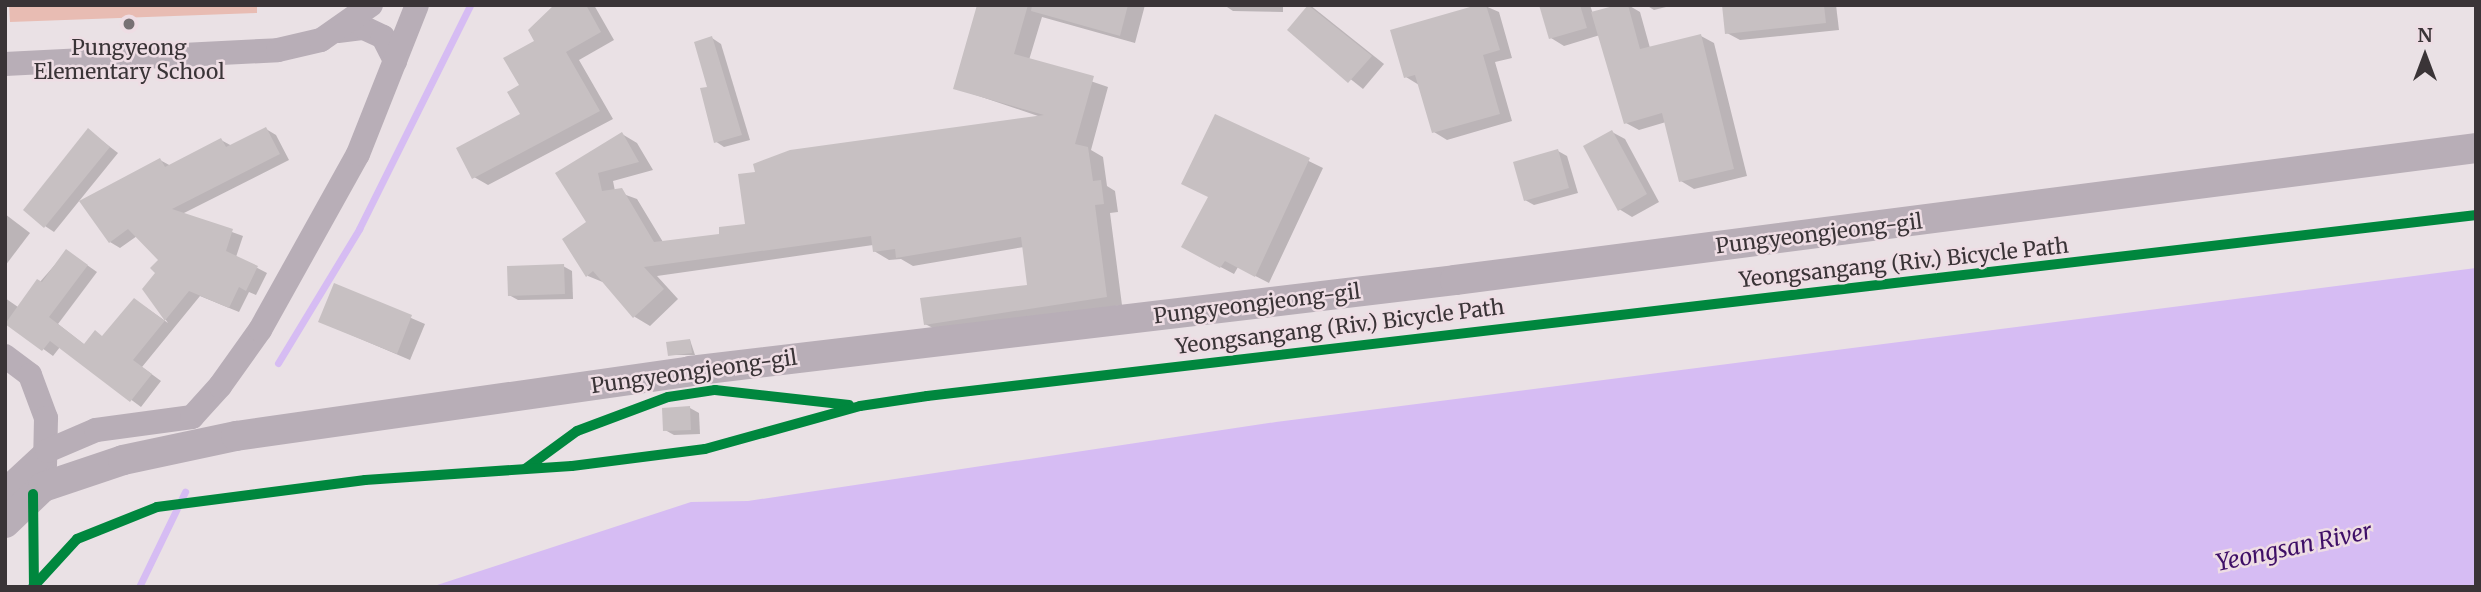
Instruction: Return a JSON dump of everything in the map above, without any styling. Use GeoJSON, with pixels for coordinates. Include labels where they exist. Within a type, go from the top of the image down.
{"type":"FeatureCollection","features":[{"type":"Feature","properties":{"kind":"street"},"geometry":{"type":"LineString","coordinates":[[5,64],[278,50],[321,40],[371,5]]}},
{"type":"Feature","properties":{"kind":"street"},"geometry":{"type":"LineString","coordinates":[[5,490],[47,451],[96,430],[192,417],[220,386],[260,330],[358,154],[417,5]]}},
{"type":"Feature","properties":{"kind":"street"},"geometry":{"type":"LineString","coordinates":[[334,32],[365,28],[383,37],[395,61]]}},
{"type":"Feature","properties":{"kind":"street","name":"Pungyeongjeong-gil"},"geometry":{"type":"LineString","coordinates":[[5,523],[43,487],[123,460],[236,436],[690,371],[1455,281],[2476,148]]}},
{"type":"Feature","properties":{"kind":"street"},"geometry":{"type":"LineString","coordinates":[[5,356],[30,375],[46,418],[47,451],[43,487]]}},
{"type":"Feature","properties":{"kind":"shaded area"},"geometry":{"type":"Polygon","coordinates":[[[9,5],[257,5],[257,13],[10,22],[9,5]]]}},
{"type":"Feature","properties":{"kind":"water","name":"Yeongsan River"},"geometry":{"type":"Polygon","coordinates":[[[2476,268],[2476,587],[431,587],[691,502],[748,501],[1276,422],[2476,268]]]}},
{"type":"Feature","properties":{"kind":"building"},"geometry":{"type":"Polygon","coordinates":[[[554,5],[586,5],[601,32],[566,52],[600,111],[472,179],[456,148],[520,114],[507,92],[519,85],[503,58],[534,41],[528,30],[554,5]]]}},
{"type":"Feature","properties":{"kind":"building"},"geometry":{"type":"Polygon","coordinates":[[[977,5],[1028,5],[1014,54],[1094,76],[1075,144],[1088,147],[1093,181],[1101,180],[1104,204],[1095,205],[1107,297],[924,325],[920,298],[1027,285],[1021,237],[896,258],[895,249],[873,252],[871,236],[644,267],[664,289],[633,318],[593,271],[586,277],[562,239],[586,222],[555,173],[622,132],[639,162],[598,173],[602,191],[622,188],[654,242],[719,234],[719,227],[745,224],[738,174],[755,172],[753,164],[790,150],[1044,115],[953,89],[977,5]]]}},
{"type":"Feature","properties":{"kind":"building"},"geometry":{"type":"Polygon","coordinates":[[[1032,5],[1128,5],[1120,36],[1031,11],[1032,5]]]}},
{"type":"Feature","properties":{"kind":"building"},"geometry":{"type":"Polygon","coordinates":[[[1308,5],[1372,56],[1348,83],[1287,30],[1308,5]]]}},
{"type":"Feature","properties":{"kind":"building"},"geometry":{"type":"Polygon","coordinates":[[[1477,5],[1486,5],[1500,50],[1483,55],[1500,114],[1432,133],[1415,75],[1404,78],[1390,30],[1477,5]]]}},
{"type":"Feature","properties":{"kind":"building"},"geometry":{"type":"Polygon","coordinates":[[[1539,5],[1580,5],[1587,28],[1549,39],[1539,5]]]}},
{"type":"Feature","properties":{"kind":"building"},"geometry":{"type":"Polygon","coordinates":[[[1628,5],[1640,49],[1701,34],[1734,169],[1679,182],[1662,113],[1624,124],[1591,12],[1628,5]]]}},
{"type":"Feature","properties":{"kind":"building"},"geometry":{"type":"Polygon","coordinates":[[[1722,5],[1824,5],[1826,23],[1725,34],[1722,5]]]}},
{"type":"Feature","properties":{"kind":"building"},"geometry":{"type":"Polygon","coordinates":[[[712,36],[742,135],[714,143],[700,88],[707,87],[694,42],[712,36]]]}},
{"type":"Feature","properties":{"kind":"building"},"geometry":{"type":"Polygon","coordinates":[[[1215,114],[1310,158],[1255,277],[1225,261],[1220,268],[1181,247],[1208,197],[1181,184],[1215,114]]]}},
{"type":"Feature","properties":{"kind":"building"},"geometry":{"type":"Polygon","coordinates":[[[266,127],[280,154],[172,209],[233,229],[226,251],[258,266],[246,291],[239,287],[229,308],[189,291],[165,321],[142,289],[155,273],[150,268],[158,260],[128,229],[109,243],[79,201],[160,158],[165,167],[221,138],[226,147],[266,127]]]}},
{"type":"Feature","properties":{"kind":"building"},"geometry":{"type":"Polygon","coordinates":[[[88,128],[110,147],[44,228],[23,210],[88,128]]]}},
{"type":"Feature","properties":{"kind":"building"},"geometry":{"type":"Polygon","coordinates":[[[1612,130],[1647,194],[1618,211],[1583,146],[1612,130]]]}},
{"type":"Feature","properties":{"kind":"building"},"geometry":{"type":"Polygon","coordinates":[[[1558,149],[1569,188],[1524,201],[1513,162],[1558,149]]]}},
{"type":"Feature","properties":{"kind":"building"},"geometry":{"type":"Polygon","coordinates":[[[66,249],[88,265],[49,317],[84,344],[95,330],[102,336],[134,298],[165,321],[133,360],[152,374],[130,402],[50,341],[42,351],[5,324],[37,279],[42,282],[66,249]]]}},
{"type":"Feature","properties":{"kind":"building"},"geometry":{"type":"Polygon","coordinates":[[[564,264],[565,294],[508,296],[507,266],[564,264]]]}},
{"type":"Feature","properties":{"kind":"building"},"geometry":{"type":"Polygon","coordinates":[[[334,283],[412,315],[397,354],[318,322],[334,283]]]}},
{"type":"Feature","properties":{"kind":"building"},"geometry":{"type":"Polygon","coordinates":[[[690,339],[692,353],[668,356],[666,342],[690,339]]]}},
{"type":"Feature","properties":{"kind":"building"},"geometry":{"type":"Polygon","coordinates":[[[690,406],[691,430],[663,431],[662,408],[690,406]]]}},
{"type":"Feature","properties":{"kind":"waterway"},"geometry":{"type":"LineString","coordinates":[[278,363],[359,229],[470,5]]}},
{"type":"Feature","properties":{"kind":"waterway"},"geometry":{"type":"LineString","coordinates":[[139,587],[185,492]]}},
{"type":"Feature","properties":{"kind":"cycle path","name":"Yeongsangang (Riv.) Bicycle Path"},"geometry":{"type":"LineString","coordinates":[[33,587],[77,539],[157,507],[365,480],[572,466],[705,449],[860,406],[927,396],[2476,215]]}},
{"type":"Feature","properties":{"kind":"cycle path"},"geometry":{"type":"LineString","coordinates":[[525,469],[577,431],[668,397],[715,390],[849,405]]}},
{"type":"Feature","properties":{"kind":"cycle path"},"geometry":{"type":"LineString","coordinates":[[33,494],[34,584]]}},
{"type":"Feature","properties":{"kind":"place","name":"Pungyeong Elementary School"},"geometry":{"type":"Point","coordinates":[129,24]}}]}
